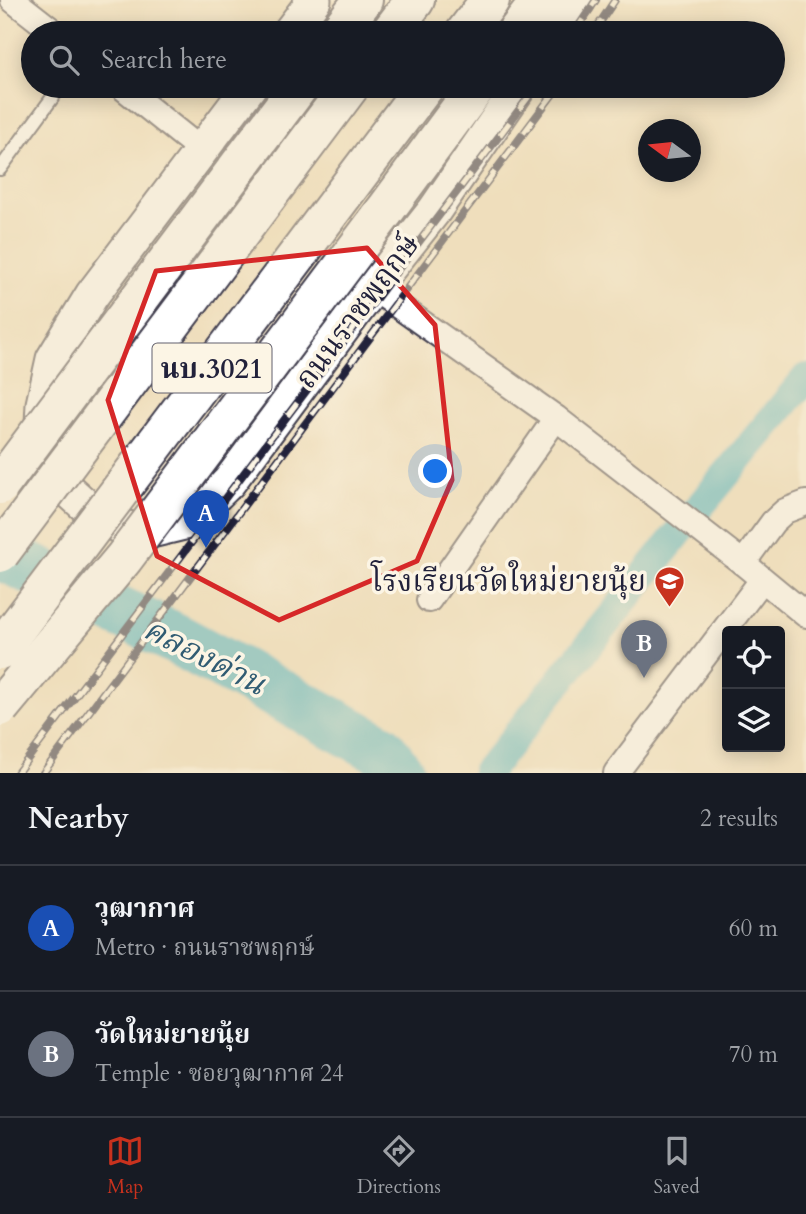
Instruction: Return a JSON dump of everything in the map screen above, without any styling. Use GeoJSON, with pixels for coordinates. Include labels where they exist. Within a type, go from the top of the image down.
{"type":"FeatureCollection","features":[{"type":"Feature","properties":{"kind":"main road"},"geometry":{"type":"LineString","coordinates":[[298,21],[314,0]]}},
{"type":"Feature","properties":{"kind":"main road"},"geometry":{"type":"LineString","coordinates":[[347,21],[363,0]]}},
{"type":"Feature","properties":{"kind":"main road"},"geometry":{"type":"LineString","coordinates":[[399,21],[415,0]]}},
{"type":"Feature","properties":{"kind":"main road"},"geometry":{"type":"LineString","coordinates":[[474,21],[490,0]]}},
{"type":"Feature","properties":{"kind":"main road"},"geometry":{"type":"LineString","coordinates":[[525,21],[541,0]]}},
{"type":"Feature","properties":{"kind":"main road"},"geometry":{"type":"LineString","coordinates":[[564,21],[579,0]]}},
{"type":"Feature","properties":{"kind":"main road","name":"ถนนราชพฤกษ์"},"geometry":{"type":"LineString","coordinates":[[241,98],[92,295],[53,359],[43,404],[41,442],[57,480],[88,508],[120,527],[150,531],[188,522],[229,482],[373,288],[434,211],[512,98]]}},
{"type":"Feature","properties":{"kind":"main road"},"geometry":{"type":"LineString","coordinates":[[0,485],[290,98]]}},
{"type":"Feature","properties":{"kind":"main road","name":"นบ.3021"},"geometry":{"type":"LineString","coordinates":[[0,553],[341,98]]}},
{"type":"Feature","properties":{"kind":"main road","name":"นบ.3021"},"geometry":{"type":"LineString","coordinates":[[0,650],[416,98]]}},
{"type":"Feature","properties":{"kind":"main road"},"geometry":{"type":"LineString","coordinates":[[0,707],[124,558],[468,98]]}},
{"type":"Feature","properties":{"kind":"street"},"geometry":{"type":"LineString","coordinates":[[13,0],[40,21]]}},
{"type":"Feature","properties":{"kind":"street"},"geometry":{"type":"LineString","coordinates":[[136,98],[201,150]]}},
{"type":"Feature","properties":{"kind":"street"},"geometry":{"type":"LineString","coordinates":[[373,288],[556,418],[806,615]]}},
{"type":"Feature","properties":{"kind":"street"},"geometry":{"type":"LineString","coordinates":[[429,600],[556,418]]}},
{"type":"Feature","properties":{"kind":"street"},"geometry":{"type":"LineString","coordinates":[[743,563],[773,522],[785,511],[806,503]]}},
{"type":"Feature","properties":{"kind":"street"},"geometry":{"type":"LineString","coordinates":[[616,773],[762,580]]}},
{"type":"Feature","properties":{"kind":"lane"},"geometry":{"type":"LineString","coordinates":[[0,169],[52,98]]}},
{"type":"Feature","properties":{"kind":"highlighted area"},"geometry":{"type":"Polygon","coordinates":[[[367,248],[435,325],[452,480],[417,561],[279,620],[157,556],[108,400],[156,271],[367,248]]]}},
{"type":"Feature","properties":{"kind":"waterway"},"geometry":{"type":"LineString","coordinates":[[486,773],[806,378]]}},
{"type":"Feature","properties":{"kind":"waterway","name":"คลองด่าน"},"geometry":{"type":"LineString","coordinates":[[0,554],[178,640],[381,749],[399,773]]}},
{"type":"Feature","properties":{"kind":"railway"},"geometry":{"type":"LineString","coordinates":[[582,21],[596,0]]}},
{"type":"Feature","properties":{"kind":"railway"},"geometry":{"type":"LineString","coordinates":[[601,21],[615,0]]}},
{"type":"Feature","properties":{"kind":"railway"},"geometry":{"type":"LineString","coordinates":[[17,773],[528,98]]}},
{"type":"Feature","properties":{"kind":"railway"},"geometry":{"type":"LineString","coordinates":[[43,773],[550,98]]}},
{"type":"Feature","properties":{"kind":"place","name":"วุฒากาศ"},"geometry":{"type":"Point","coordinates":[206,548]}},
{"type":"Feature","properties":{"kind":"place","name":"โรงเรียนวัดใหม่ยายนุ้ย"},"geometry":{"type":"Point","coordinates":[669,608]}},
{"type":"Feature","properties":{"kind":"place","name":"วัดใหม่ยายนุ้ย"},"geometry":{"type":"Point","coordinates":[644,678]}}]}
